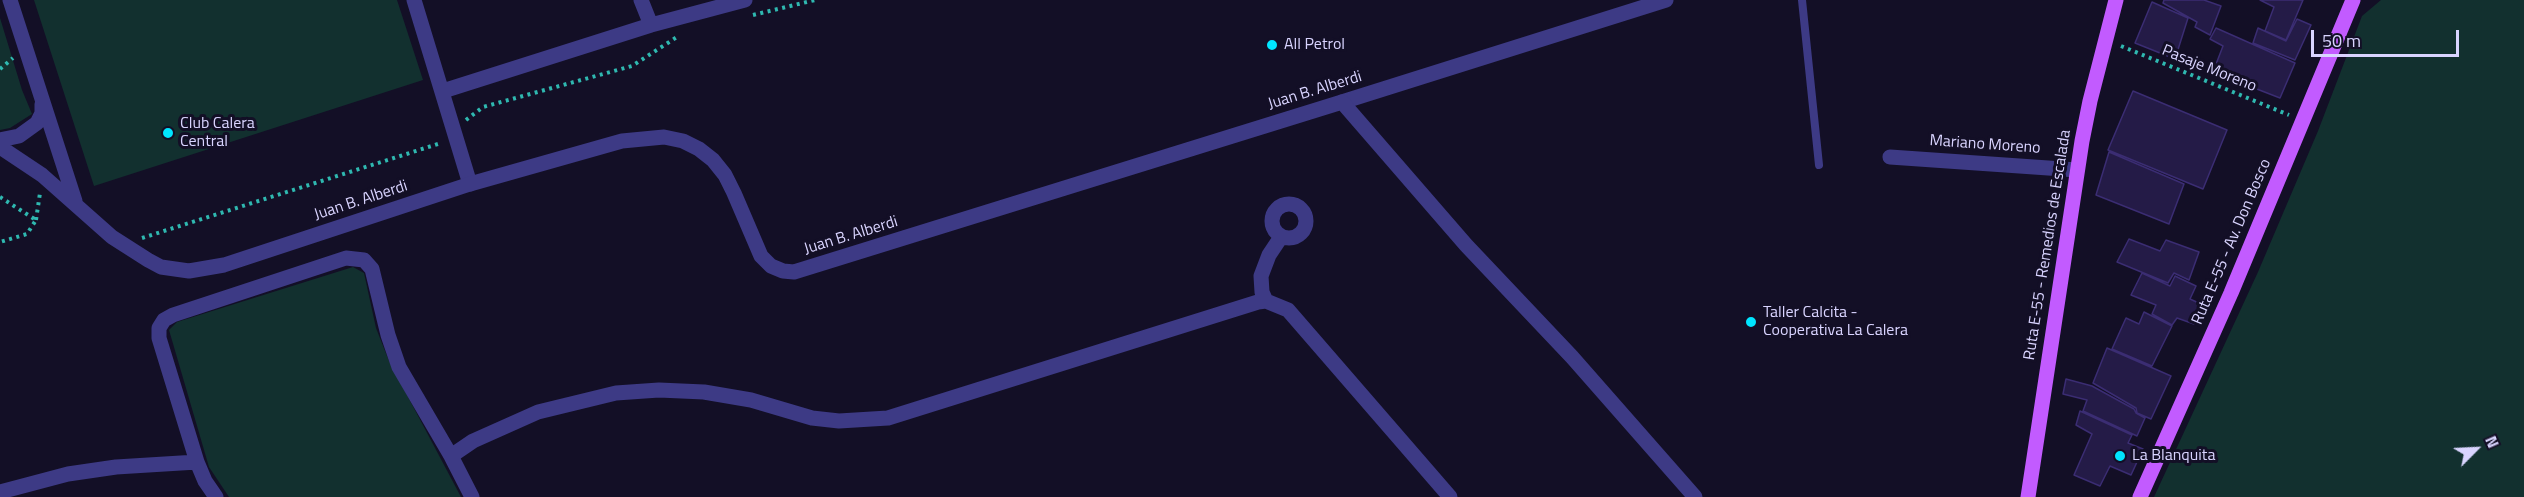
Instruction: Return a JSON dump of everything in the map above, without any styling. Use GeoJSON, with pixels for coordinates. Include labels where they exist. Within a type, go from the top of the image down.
{"type":"FeatureCollection","features":[{"type":"Feature","properties":{"kind":"main road","name":"Ruta E-55 - Remedios de Escalada"},"geometry":{"type":"LineString","coordinates":[[2028,497],[2077,170],[2090,101],[2116,0]]}},
{"type":"Feature","properties":{"kind":"main road","name":"Ruta E-55 - Av. Don Bosco"},"geometry":{"type":"LineString","coordinates":[[2140,497],[2231,293],[2353,4]]}},
{"type":"Feature","properties":{"kind":"street"},"geometry":{"type":"LineString","coordinates":[[10,0],[76,204]]}},
{"type":"Feature","properties":{"kind":"street"},"geometry":{"type":"LineString","coordinates":[[414,0],[471,184]]}},
{"type":"Feature","properties":{"kind":"street"},"geometry":{"type":"LineString","coordinates":[[641,0],[651,25]]}},
{"type":"Feature","properties":{"kind":"street"},"geometry":{"type":"LineString","coordinates":[[444,91],[651,25],[746,0]]}},
{"type":"Feature","properties":{"kind":"street","name":"Juan B. Alberdi"},"geometry":{"type":"LineString","coordinates":[[0,147],[38,171],[112,237],[161,267],[189,271],[224,265],[471,184],[622,141],[664,137],[683,141],[714,160],[725,175],[761,256],[771,266],[783,271],[794,272],[1666,0]]}},
{"type":"Feature","properties":{"kind":"street"},"geometry":{"type":"LineString","coordinates":[[0,140],[19,135],[37,123],[42,112],[42,101]]}},
{"type":"Feature","properties":{"kind":"street"},"geometry":{"type":"LineString","coordinates":[[1342,102],[1466,245],[1572,357],[1695,497]]}},
{"type":"Feature","properties":{"kind":"street","name":"Mariano Moreno"},"geometry":{"type":"LineString","coordinates":[[1890,157],[2077,170]]}},
{"type":"Feature","properties":{"kind":"street"},"geometry":{"type":"LineString","coordinates":[[1266,301],[1262,292],[1261,276],[1269,255],[1281,237]]}},
{"type":"Feature","properties":{"kind":"street"},"geometry":{"type":"LineString","coordinates":[[216,497],[205,481],[197,462],[159,338],[159,328],[164,320],[173,315],[346,258],[364,260],[372,269],[396,360],[472,497]]}},
{"type":"Feature","properties":{"kind":"street"},"geometry":{"type":"LineString","coordinates":[[451,456],[473,441],[538,412],[616,393],[659,390],[704,392],[751,400],[812,418],[839,422],[888,418],[1266,301],[1288,310],[1450,497]]}},
{"type":"Feature","properties":{"kind":"street"},"geometry":{"type":"LineString","coordinates":[[0,492],[68,474],[116,467],[197,462]]}},
{"type":"Feature","properties":{"kind":"lane"},"geometry":{"type":"LineString","coordinates":[[1802,0],[1819,165]]}},
{"type":"Feature","properties":{"kind":"path"},"geometry":{"type":"LineString","coordinates":[[750,16],[815,0]]}},
{"type":"Feature","properties":{"kind":"path"},"geometry":{"type":"LineString","coordinates":[[138,239],[444,142],[471,114],[483,107],[632,66],[686,32]]}},
{"type":"Feature","properties":{"kind":"path","name":"Pasaje Moreno"},"geometry":{"type":"LineString","coordinates":[[2105,39],[2304,120]]}},
{"type":"Feature","properties":{"kind":"path"},"geometry":{"type":"LineString","coordinates":[[0,196],[36,220],[27,234],[0,242]]}},
{"type":"Feature","properties":{"kind":"green space","name":"Club Calera Central"},"geometry":{"type":"Polygon","coordinates":[[[34,0],[397,0],[423,80],[94,186],[34,0]]]}},
{"type":"Feature","properties":{"kind":"green space"},"geometry":{"type":"Polygon","coordinates":[[[2381,0],[2524,0],[2524,497],[2154,497],[2258,272],[2318,131],[2362,16],[2381,0]]]}},
{"type":"Feature","properties":{"kind":"green space"},"geometry":{"type":"Polygon","coordinates":[[[0,18],[22,90],[32,114],[10,128],[0,130],[0,18]]]}},
{"type":"Feature","properties":{"kind":"green space"},"geometry":{"type":"Polygon","coordinates":[[[353,267],[364,273],[376,328],[389,361],[461,497],[229,497],[209,467],[169,330],[177,322],[353,267]]]}},
{"type":"Feature","properties":{"kind":"building"},"geometry":{"type":"Polygon","coordinates":[[[2164,0],[2204,0],[2221,6],[2210,35],[2195,27],[2197,22],[2163,3],[2164,0]]]}},
{"type":"Feature","properties":{"kind":"building"},"geometry":{"type":"Polygon","coordinates":[[[2260,0],[2303,0],[2286,40],[2265,31],[2274,7],[2260,0]]]}},
{"type":"Feature","properties":{"kind":"building"},"geometry":{"type":"Polygon","coordinates":[[[2152,2],[2188,18],[2175,59],[2135,43],[2152,2]]]}},
{"type":"Feature","properties":{"kind":"building"},"geometry":{"type":"Polygon","coordinates":[[[2297,19],[2311,25],[2295,60],[2253,43],[2258,28],[2286,41],[2297,19]]]}},
{"type":"Feature","properties":{"kind":"building"},"geometry":{"type":"Polygon","coordinates":[[[2216,28],[2295,63],[2280,98],[2213,72],[2223,46],[2210,39],[2216,28]]]}},
{"type":"Feature","properties":{"kind":"building"},"geometry":{"type":"Polygon","coordinates":[[[2133,91],[2227,130],[2203,189],[2108,150],[2133,91]]]}},
{"type":"Feature","properties":{"kind":"building"},"geometry":{"type":"Polygon","coordinates":[[[2109,152],[2184,184],[2169,224],[2096,195],[2109,152]]]}},
{"type":"Feature","properties":{"kind":"building"},"geometry":{"type":"Polygon","coordinates":[[[2129,239],[2160,251],[2166,240],[2199,252],[2189,280],[2174,273],[2168,283],[2117,262],[2129,239]]]}},
{"type":"Feature","properties":{"kind":"building"},"geometry":{"type":"Polygon","coordinates":[[[2142,273],[2170,286],[2175,276],[2196,286],[2190,299],[2203,305],[2194,324],[2177,318],[2172,325],[2152,314],[2156,305],[2131,295],[2142,273]]]}},
{"type":"Feature","properties":{"kind":"building"},"geometry":{"type":"Polygon","coordinates":[[[2144,312],[2172,326],[2152,366],[2112,349],[2126,318],[2139,324],[2144,312]]]}},
{"type":"Feature","properties":{"kind":"building"},"geometry":{"type":"Polygon","coordinates":[[[2107,348],[2171,376],[2151,419],[2137,413],[2136,408],[2093,383],[2107,348]]]}},
{"type":"Feature","properties":{"kind":"building"},"geometry":{"type":"Polygon","coordinates":[[[2066,379],[2092,386],[2134,409],[2136,413],[2145,418],[2137,436],[2083,411],[2087,400],[2063,394],[2066,379]]]}},
{"type":"Feature","properties":{"kind":"building"},"geometry":{"type":"Polygon","coordinates":[[[2080,411],[2132,435],[2128,443],[2143,449],[2131,475],[2110,466],[2100,486],[2074,475],[2092,434],[2076,425],[2080,411]]]}},
{"type":"Feature","properties":{"kind":"place","name":"All Petrol"},"geometry":{"type":"Point","coordinates":[1272,45]}},
{"type":"Feature","properties":{"kind":"place","name":"Club Calera Central"},"geometry":{"type":"Point","coordinates":[168,133]}},
{"type":"Feature","properties":{"kind":"place","name":"Taller Calcita - Cooperativa La Calera"},"geometry":{"type":"Point","coordinates":[1751,322]}},
{"type":"Feature","properties":{"kind":"place","name":"La Blanquita"},"geometry":{"type":"Point","coordinates":[2120,456]}}]}
